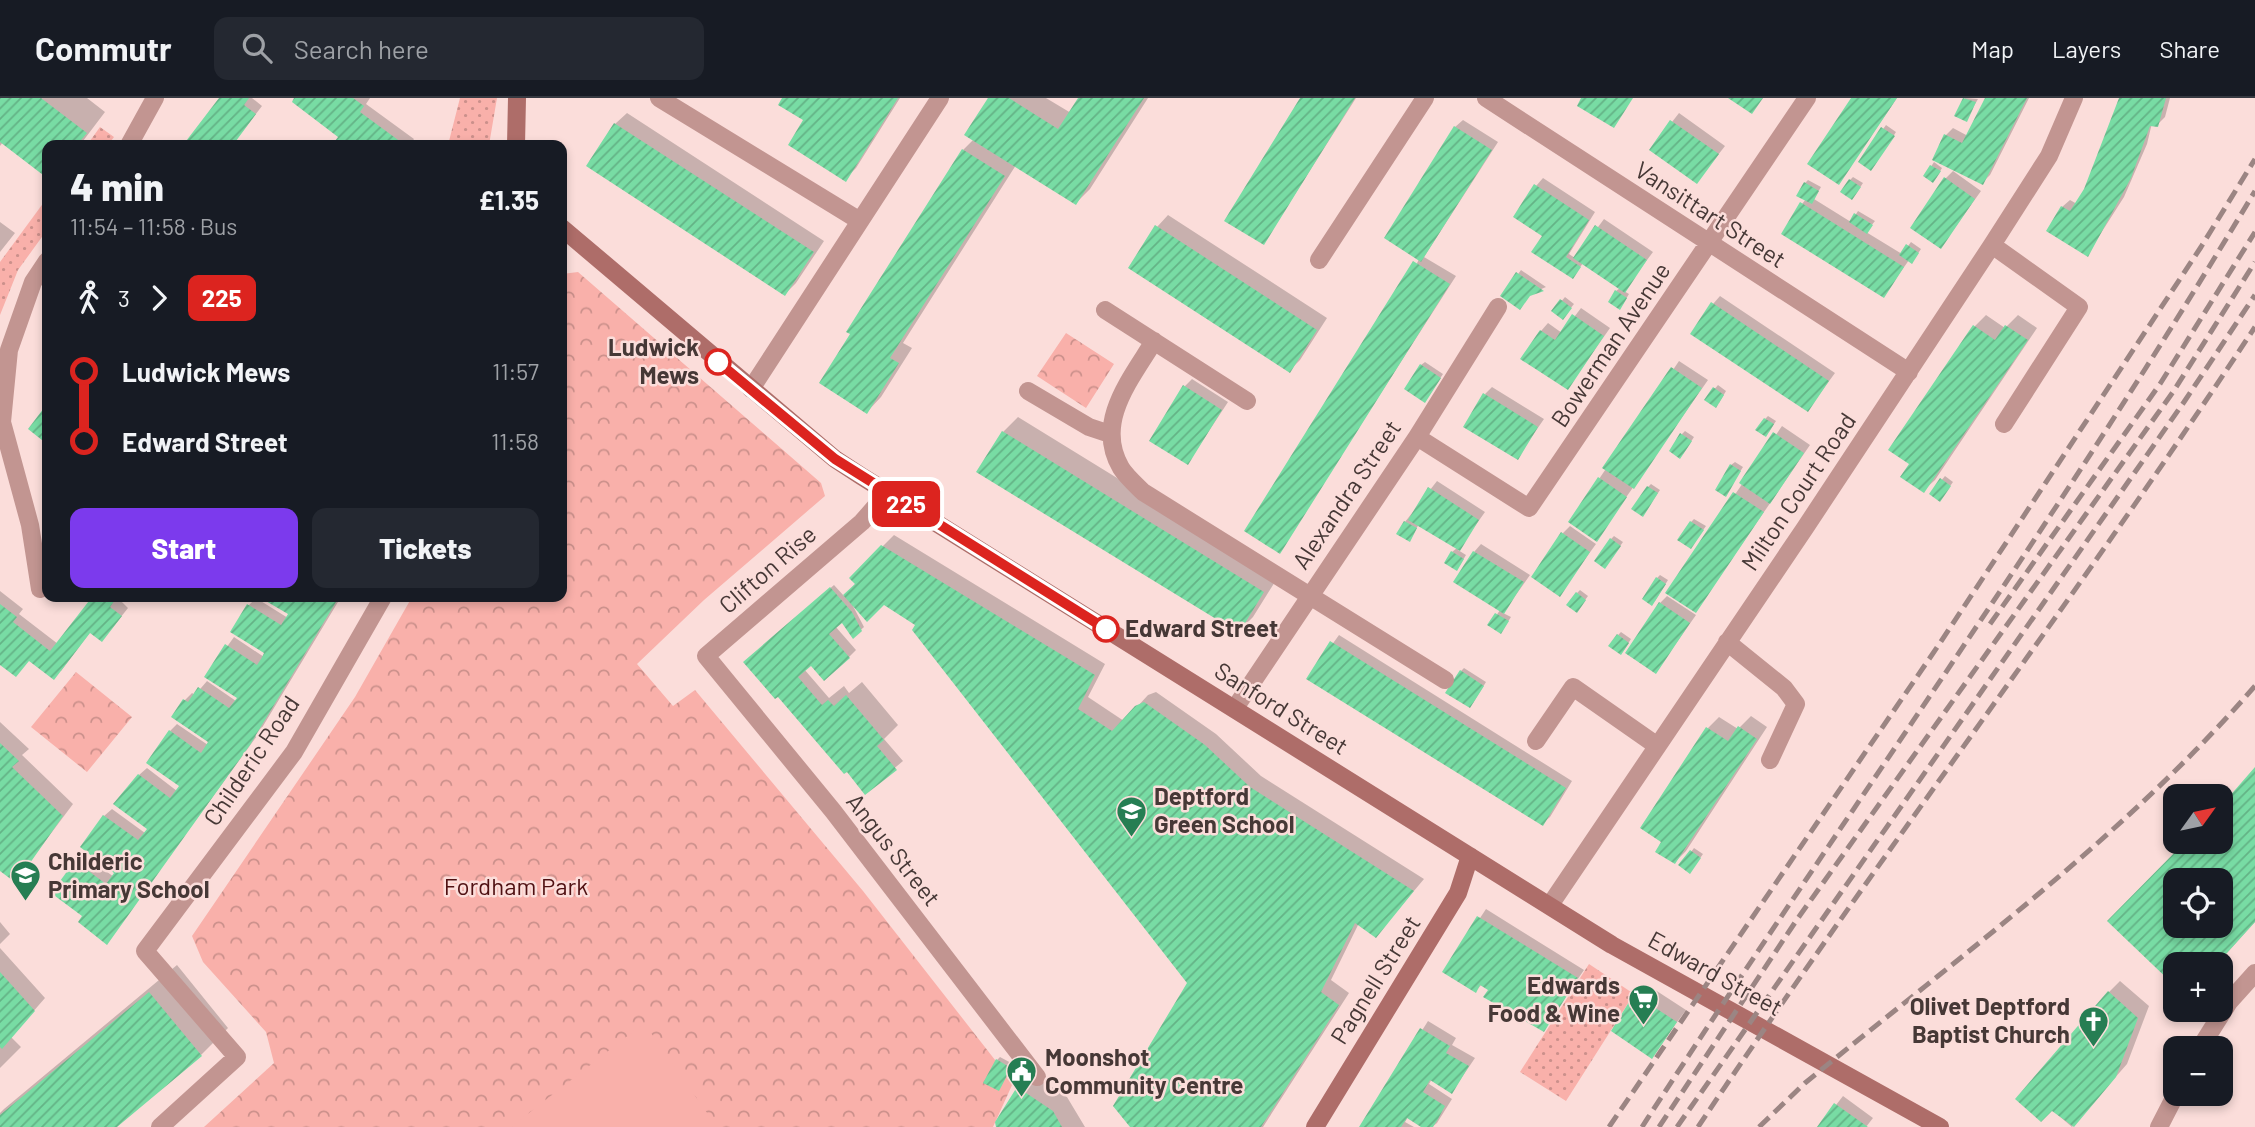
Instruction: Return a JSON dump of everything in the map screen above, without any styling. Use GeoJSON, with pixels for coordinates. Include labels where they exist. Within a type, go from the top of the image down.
{"type":"FeatureCollection","features":[{"type":"Feature","properties":{"kind":"main road"},"geometry":{"type":"LineString","coordinates":[[516,140],[517,98]]}},
{"type":"Feature","properties":{"kind":"main road","name":"Sanford Street"},"geometry":{"type":"LineString","coordinates":[[567,237],[835,459],[1470,856]]}},
{"type":"Feature","properties":{"kind":"main road","name":"Edward Street"},"geometry":{"type":"LineString","coordinates":[[1470,856],[1612,945],[1934,1126]]}},
{"type":"Feature","properties":{"kind":"main road","name":"Pagnell Street"},"geometry":{"type":"LineString","coordinates":[[1315,1127],[1458,893],[1470,856]]}},
{"type":"Feature","properties":{"kind":"street"},"geometry":{"type":"LineString","coordinates":[[133,140],[155,98]]}},
{"type":"Feature","properties":{"kind":"street"},"geometry":{"type":"LineString","coordinates":[[659,98],[860,221]]}},
{"type":"Feature","properties":{"kind":"street"},"geometry":{"type":"LineString","coordinates":[[751,389],[940,98]]}},
{"type":"Feature","properties":{"kind":"street"},"geometry":{"type":"LineString","coordinates":[[1319,260],[1425,98]]}},
{"type":"Feature","properties":{"kind":"street","name":"Vansittart Street"},"geometry":{"type":"LineString","coordinates":[[1486,98],[1909,372]]}},
{"type":"Feature","properties":{"kind":"street","name":"Bowerman Avenue"},"geometry":{"type":"LineString","coordinates":[[1417,437],[1529,508],[1807,98]]}},
{"type":"Feature","properties":{"kind":"street","name":"Milton Court Road"},"geometry":{"type":"LineString","coordinates":[[1550,905],[1992,245],[2049,156],[2074,98]]}},
{"type":"Feature","properties":{"kind":"street"},"geometry":{"type":"LineString","coordinates":[[1992,245],[2080,307],[2004,425]]}},
{"type":"Feature","properties":{"kind":"street"},"geometry":{"type":"LineString","coordinates":[[40,589],[30,524],[2,422],[9,350],[33,282],[42,268]]}},
{"type":"Feature","properties":{"kind":"street","name":"Alexandra Street"},"geometry":{"type":"LineString","coordinates":[[1235,709],[1417,437],[1498,307]]}},
{"type":"Feature","properties":{"kind":"street"},"geometry":{"type":"LineString","coordinates":[[1105,310],[1247,401]]}},
{"type":"Feature","properties":{"kind":"street"},"geometry":{"type":"LineString","coordinates":[[1154,341],[1115,404],[1110,434],[1121,468],[1143,492],[1445,680]]}},
{"type":"Feature","properties":{"kind":"street"},"geometry":{"type":"LineString","coordinates":[[1028,391],[1089,427],[1110,434]]}},
{"type":"Feature","properties":{"kind":"street","name":"Clifton Rise"},"geometry":{"type":"LineString","coordinates":[[706,656],[862,522],[876,506],[883,490]]}},
{"type":"Feature","properties":{"kind":"street"},"geometry":{"type":"LineString","coordinates":[[30,524],[42,520]]}},
{"type":"Feature","properties":{"kind":"street","name":"Childeric Road"},"geometry":{"type":"LineString","coordinates":[[160,1127],[237,1057],[145,951],[294,751],[380,602]]}},
{"type":"Feature","properties":{"kind":"street"},"geometry":{"type":"LineString","coordinates":[[1727,642],[1784,688],[1796,704],[1770,760]]}},
{"type":"Feature","properties":{"kind":"street","name":"Angus Street"},"geometry":{"type":"LineString","coordinates":[[706,656],[833,811],[1037,1077]]}},
{"type":"Feature","properties":{"kind":"street"},"geometry":{"type":"LineString","coordinates":[[1536,741],[1573,687],[1656,745]]}},
{"type":"Feature","properties":{"kind":"street"},"geometry":{"type":"LineString","coordinates":[[2208,1036],[2230,1002],[2255,973]]}},
{"type":"Feature","properties":{"kind":"street"},"geometry":{"type":"LineString","coordinates":[[2159,1127],[2170,1106]]}},
{"type":"Feature","properties":{"kind":"green space"},"geometry":{"type":"Polygon","coordinates":[[[460,98],[497,98],[490,140],[449,140],[460,98]]]}},
{"type":"Feature","properties":{"kind":"green space"},"geometry":{"type":"Polygon","coordinates":[[[100,127],[114,137],[112,140],[91,140],[100,127]]]}},
{"type":"Feature","properties":{"kind":"green space"},"geometry":{"type":"Polygon","coordinates":[[[42,205],[42,237],[18,270],[0,315],[0,262],[42,205]]]}},
{"type":"Feature","properties":{"kind":"green space","name":"Fordham Park"},"geometry":{"type":"Polygon","coordinates":[[[578,272],[821,483],[825,496],[704,600],[637,664],[673,706],[695,690],[863,891],[1013,1083],[993,1127],[204,1127],[274,1063],[266,1032],[203,962],[192,936],[355,697],[409,602],[567,602],[567,273],[578,272]]]}},
{"type":"Feature","properties":{"kind":"green space"},"geometry":{"type":"Polygon","coordinates":[[[1066,333],[1114,364],[1086,408],[1037,376],[1066,333]]]}},
{"type":"Feature","properties":{"kind":"green space"},"geometry":{"type":"Polygon","coordinates":[[[76,672],[132,717],[87,772],[31,727],[76,672]]]}},
{"type":"Feature","properties":{"kind":"green space"},"geometry":{"type":"Polygon","coordinates":[[[1589,964],[1634,994],[1566,1101],[1520,1072],[1589,964]]]}},
{"type":"Feature","properties":{"kind":"green space"},"geometry":{"type":"Polygon","coordinates":[[[644,1023],[717,1127],[511,1127],[644,1023]]]}},
{"type":"Feature","properties":{"kind":"building"},"geometry":{"type":"Polygon","coordinates":[[[0,98],[41,98],[87,133],[81,140],[42,140],[42,174],[0,142],[0,98]]]}},
{"type":"Feature","properties":{"kind":"building"},"geometry":{"type":"Polygon","coordinates":[[[219,98],[249,98],[244,105],[256,114],[237,140],[187,140],[219,98]]]}},
{"type":"Feature","properties":{"kind":"building"},"geometry":{"type":"Polygon","coordinates":[[[294,98],[353,98],[364,106],[360,112],[398,140],[336,140],[338,137],[292,102],[294,98]]]}},
{"type":"Feature","properties":{"kind":"building"},"geometry":{"type":"Polygon","coordinates":[[[782,98],[898,98],[846,182],[788,145],[803,120],[778,105],[782,98]]]}},
{"type":"Feature","properties":{"kind":"building"},"geometry":{"type":"Polygon","coordinates":[[[988,98],[1009,98],[1058,129],[1078,98],[1144,98],[1076,205],[964,135],[988,98]]]}},
{"type":"Feature","properties":{"kind":"building"},"geometry":{"type":"Polygon","coordinates":[[[1300,98],[1355,98],[1264,245],[1224,221],[1300,98]]]}},
{"type":"Feature","properties":{"kind":"building"},"geometry":{"type":"Polygon","coordinates":[[[1581,98],[1633,98],[1614,128],[1577,106],[1581,98]]]}},
{"type":"Feature","properties":{"kind":"building"},"geometry":{"type":"Polygon","coordinates":[[[1728,98],[1763,98],[1752,114],[1728,98]]]}},
{"type":"Feature","properties":{"kind":"building"},"geometry":{"type":"Polygon","coordinates":[[[1851,98],[1897,98],[1839,185],[1807,164],[1851,98]]]}},
{"type":"Feature","properties":{"kind":"building"},"geometry":{"type":"Polygon","coordinates":[[[1963,98],[1976,102],[1967,122],[1954,116],[1963,98]]]}},
{"type":"Feature","properties":{"kind":"building"},"geometry":{"type":"Polygon","coordinates":[[[1985,98],[2027,98],[1983,185],[1932,160],[1944,134],[1962,143],[1985,98]]]}},
{"type":"Feature","properties":{"kind":"building"},"geometry":{"type":"Polygon","coordinates":[[[2119,98],[2166,98],[2158,127],[2150,126],[2131,178],[2088,257],[2046,231],[2061,206],[2070,211],[2084,189],[2119,98]]]}},
{"type":"Feature","properties":{"kind":"building"},"geometry":{"type":"Polygon","coordinates":[[[1670,120],[1719,154],[1697,184],[1649,150],[1670,120]]]}},
{"type":"Feature","properties":{"kind":"building"},"geometry":{"type":"Polygon","coordinates":[[[614,123],[814,252],[785,296],[586,166],[614,123]]]}},
{"type":"Feature","properties":{"kind":"building"},"geometry":{"type":"Polygon","coordinates":[[[1454,126],[1492,150],[1421,262],[1384,238],[1454,126]]]}},
{"type":"Feature","properties":{"kind":"building"},"geometry":{"type":"Polygon","coordinates":[[[1881,127],[1895,136],[1871,171],[1858,162],[1881,127]]]}},
{"type":"Feature","properties":{"kind":"building"},"geometry":{"type":"Polygon","coordinates":[[[962,149],[1005,176],[890,358],[899,363],[867,414],[819,383],[850,334],[846,332],[962,149]]]}},
{"type":"Feature","properties":{"kind":"building"},"geometry":{"type":"Polygon","coordinates":[[[1930,165],[1941,171],[1933,183],[1923,176],[1930,165]]]}},
{"type":"Feature","properties":{"kind":"building"},"geometry":{"type":"Polygon","coordinates":[[[1944,177],[1975,199],[1941,249],[1910,228],[1944,177]]]}},
{"type":"Feature","properties":{"kind":"building"},"geometry":{"type":"Polygon","coordinates":[[[1849,179],[1861,187],[1852,200],[1840,192],[1849,179]]]}},
{"type":"Feature","properties":{"kind":"building"},"geometry":{"type":"Polygon","coordinates":[[[1804,182],[1819,191],[1812,204],[1796,196],[1804,182]]]}},
{"type":"Feature","properties":{"kind":"building"},"geometry":{"type":"Polygon","coordinates":[[[1534,184],[1589,220],[1566,257],[1581,267],[1573,279],[1531,252],[1542,236],[1513,217],[1534,184]]]}},
{"type":"Feature","properties":{"kind":"building"},"geometry":{"type":"Polygon","coordinates":[[[1800,202],[1904,267],[1884,298],[1781,234],[1800,202]]]}},
{"type":"Feature","properties":{"kind":"building"},"geometry":{"type":"Polygon","coordinates":[[[1854,213],[1873,225],[1867,234],[1849,222],[1854,213]]]}},
{"type":"Feature","properties":{"kind":"building"},"geometry":{"type":"Polygon","coordinates":[[[1155,225],[1317,330],[1290,373],[1128,268],[1155,225]]]}},
{"type":"Feature","properties":{"kind":"building"},"geometry":{"type":"Polygon","coordinates":[[[1595,225],[1647,260],[1625,293],[1573,258],[1595,225]]]}},
{"type":"Feature","properties":{"kind":"building"},"geometry":{"type":"Polygon","coordinates":[[[1906,244],[1919,253],[1912,264],[1899,255],[1906,244]]]}},
{"type":"Feature","properties":{"kind":"building"},"geometry":{"type":"Polygon","coordinates":[[[1413,261],[1450,284],[1280,554],[1244,531],[1413,261]]]}},
{"type":"Feature","properties":{"kind":"building"},"geometry":{"type":"Polygon","coordinates":[[[1516,272],[1544,291],[1530,296],[1520,310],[1500,296],[1516,272]]]}},
{"type":"Feature","properties":{"kind":"building"},"geometry":{"type":"Polygon","coordinates":[[[1615,290],[1627,298],[1620,310],[1608,302],[1615,290]]]}},
{"type":"Feature","properties":{"kind":"building"},"geometry":{"type":"Polygon","coordinates":[[[1560,299],[1572,308],[1563,320],[1551,311],[1560,299]]]}},
{"type":"Feature","properties":{"kind":"building"},"geometry":{"type":"Polygon","coordinates":[[[1711,302],[1829,381],[1808,412],[1690,334],[1711,302]]]}},
{"type":"Feature","properties":{"kind":"building"},"geometry":{"type":"Polygon","coordinates":[[[1572,314],[1604,336],[1568,390],[1520,359],[1540,330],[1555,340],[1572,314]]]}},
{"type":"Feature","properties":{"kind":"building"},"geometry":{"type":"Polygon","coordinates":[[[1973,325],[1995,340],[2005,325],[2028,340],[1924,493],[1900,477],[1909,464],[1888,450],[1973,325]]]}},
{"type":"Feature","properties":{"kind":"building"},"geometry":{"type":"Polygon","coordinates":[[[1420,364],[1441,378],[1425,403],[1404,389],[1420,364]]]}},
{"type":"Feature","properties":{"kind":"building"},"geometry":{"type":"Polygon","coordinates":[[[1671,367],[1702,388],[1634,489],[1602,468],[1671,367]]]}},
{"type":"Feature","properties":{"kind":"building"},"geometry":{"type":"Polygon","coordinates":[[[1183,385],[1222,410],[1188,465],[1149,441],[1183,385]]]}},
{"type":"Feature","properties":{"kind":"building"},"geometry":{"type":"Polygon","coordinates":[[[1713,387],[1724,395],[1716,408],[1704,400],[1713,387]]]}},
{"type":"Feature","properties":{"kind":"building"},"geometry":{"type":"Polygon","coordinates":[[[1483,393],[1538,427],[1518,460],[1463,427],[1483,393]]]}},
{"type":"Feature","properties":{"kind":"building"},"geometry":{"type":"Polygon","coordinates":[[[42,411],[42,440],[28,429],[42,411]]]}},
{"type":"Feature","properties":{"kind":"building"},"geometry":{"type":"Polygon","coordinates":[[[1764,418],[1774,424],[1766,437],[1755,430],[1764,418]]]}},
{"type":"Feature","properties":{"kind":"building"},"geometry":{"type":"Polygon","coordinates":[[[1002,431],[1264,592],[1239,633],[976,472],[1002,431]]]}},
{"type":"Feature","properties":{"kind":"building"},"geometry":{"type":"Polygon","coordinates":[[[1773,432],[1804,453],[1770,504],[1739,483],[1773,432]]]}},
{"type":"Feature","properties":{"kind":"building"},"geometry":{"type":"Polygon","coordinates":[[[1680,433],[1692,441],[1680,459],[1669,451],[1680,433]]]}},
{"type":"Feature","properties":{"kind":"building"},"geometry":{"type":"Polygon","coordinates":[[[1730,464],[1741,471],[1726,497],[1715,490],[1730,464]]]}},
{"type":"Feature","properties":{"kind":"building"},"geometry":{"type":"Polygon","coordinates":[[[1598,477],[1627,497],[1597,542],[1568,522],[1598,477]]]}},
{"type":"Feature","properties":{"kind":"building"},"geometry":{"type":"Polygon","coordinates":[[[1940,478],[1951,486],[1940,502],[1929,494],[1940,478]]]}},
{"type":"Feature","properties":{"kind":"building"},"geometry":{"type":"Polygon","coordinates":[[[1647,486],[1658,493],[1643,517],[1631,509],[1647,486]]]}},
{"type":"Feature","properties":{"kind":"building"},"geometry":{"type":"Polygon","coordinates":[[[1428,487],[1479,520],[1460,551],[1408,520],[1428,487]]]}},
{"type":"Feature","properties":{"kind":"building"},"geometry":{"type":"Polygon","coordinates":[[[1733,492],[1764,512],[1696,613],[1665,593],[1733,492]]]}},
{"type":"Feature","properties":{"kind":"building"},"geometry":{"type":"Polygon","coordinates":[[[1404,521],[1417,528],[1410,542],[1396,534],[1404,521]]]}},
{"type":"Feature","properties":{"kind":"building"},"geometry":{"type":"Polygon","coordinates":[[[1690,521],[1704,530],[1691,549],[1677,540],[1690,521]]]}},
{"type":"Feature","properties":{"kind":"building"},"geometry":{"type":"Polygon","coordinates":[[[1561,532],[1590,552],[1560,597],[1531,577],[1561,532]]]}},
{"type":"Feature","properties":{"kind":"building"},"geometry":{"type":"Polygon","coordinates":[[[1610,538],[1621,546],[1605,569],[1594,561],[1610,538]]]}},
{"type":"Feature","properties":{"kind":"building"},"geometry":{"type":"Polygon","coordinates":[[[881,545],[1095,675],[1078,709],[1112,731],[1135,706],[1144,702],[1205,745],[1250,787],[1414,891],[1376,938],[1355,923],[1321,992],[1339,1005],[1261,1127],[1130,1127],[1113,1106],[1187,983],[912,630],[915,625],[884,605],[867,622],[843,595],[855,584],[849,578],[881,545]]]}},
{"type":"Feature","properties":{"kind":"building"},"geometry":{"type":"Polygon","coordinates":[[[1451,551],[1464,559],[1457,571],[1444,563],[1451,551]]]}},
{"type":"Feature","properties":{"kind":"building"},"geometry":{"type":"Polygon","coordinates":[[[1473,551],[1524,582],[1504,614],[1453,582],[1473,551]]]}},
{"type":"Feature","properties":{"kind":"building"},"geometry":{"type":"Polygon","coordinates":[[[1656,577],[1666,584],[1652,606],[1642,599],[1656,577]]]}},
{"type":"Feature","properties":{"kind":"building"},"geometry":{"type":"Polygon","coordinates":[[[830,587],[852,612],[862,631],[853,639],[842,623],[829,634],[850,658],[824,681],[811,666],[798,677],[822,705],[828,700],[834,706],[846,695],[884,740],[877,746],[897,770],[865,795],[847,772],[844,774],[778,697],[775,699],[743,662],[830,587]]]}},
{"type":"Feature","properties":{"kind":"building"},"geometry":{"type":"Polygon","coordinates":[[[1576,592],[1586,600],[1577,613],[1566,605],[1576,592]]]}},
{"type":"Feature","properties":{"kind":"building"},"geometry":{"type":"Polygon","coordinates":[[[88,602],[114,602],[110,607],[122,616],[102,642],[90,633],[54,680],[29,661],[16,677],[0,665],[0,604],[17,617],[13,622],[50,651],[88,602]]]}},
{"type":"Feature","properties":{"kind":"building"},"geometry":{"type":"Polygon","coordinates":[[[268,602],[336,602],[250,745],[107,945],[78,922],[82,916],[51,893],[75,861],[106,884],[114,873],[80,847],[103,815],[138,840],[147,829],[113,804],[138,774],[170,798],[179,786],[146,763],[169,730],[201,753],[208,742],[171,717],[183,699],[188,702],[198,687],[229,708],[237,698],[204,677],[225,644],[257,665],[264,653],[230,632],[247,604],[281,625],[288,614],[268,602]]]}},
{"type":"Feature","properties":{"kind":"building"},"geometry":{"type":"Polygon","coordinates":[[[1659,602],[1690,623],[1656,674],[1625,653],[1659,602]]]}},
{"type":"Feature","properties":{"kind":"building"},"geometry":{"type":"Polygon","coordinates":[[[1495,613],[1509,621],[1501,634],[1487,625],[1495,613]]]}},
{"type":"Feature","properties":{"kind":"building"},"geometry":{"type":"Polygon","coordinates":[[[1617,634],[1629,643],[1621,655],[1608,646],[1617,634]]]}},
{"type":"Feature","properties":{"kind":"building"},"geometry":{"type":"Polygon","coordinates":[[[1330,641],[1566,788],[1543,826],[1306,679],[1330,641]]]}},
{"type":"Feature","properties":{"kind":"building"},"geometry":{"type":"Polygon","coordinates":[[[1460,670],[1484,686],[1470,708],[1445,693],[1460,670]]]}},
{"type":"Feature","properties":{"kind":"building"},"geometry":{"type":"Polygon","coordinates":[[[1738,726],[1757,739],[1675,864],[1655,852],[1661,842],[1640,828],[1706,727],[1728,741],[1738,726]]]}},
{"type":"Feature","properties":{"kind":"building"},"geometry":{"type":"Polygon","coordinates":[[[0,743],[19,761],[12,767],[63,816],[16,883],[0,871],[0,743]]]}},
{"type":"Feature","properties":{"kind":"building"},"geometry":{"type":"Polygon","coordinates":[[[2255,767],[2255,922],[2228,952],[2163,952],[2163,975],[2107,921],[2173,854],[2233,854],[2233,792],[2255,767]]]}},
{"type":"Feature","properties":{"kind":"building"},"geometry":{"type":"Polygon","coordinates":[[[1690,850],[1701,858],[1690,874],[1678,865],[1690,850]]]}},
{"type":"Feature","properties":{"kind":"building"},"geometry":{"type":"Polygon","coordinates":[[[1477,916],[1578,978],[1544,1032],[1483,997],[1488,990],[1480,985],[1476,993],[1442,972],[1477,916]]]}},
{"type":"Feature","properties":{"kind":"building"},"geometry":{"type":"Polygon","coordinates":[[[0,972],[35,1011],[2,1049],[0,1047],[0,972]]]}},
{"type":"Feature","properties":{"kind":"building","name":"Olivet Deptford Baptist Church"},"geometry":{"type":"Polygon","coordinates":[[[2108,991],[2138,1018],[2116,1077],[2074,1127],[2052,1111],[2041,1122],[2015,1099],[2108,991]]]}},
{"type":"Feature","properties":{"kind":"building"},"geometry":{"type":"Polygon","coordinates":[[[149,992],[202,1056],[117,1127],[0,1127],[0,1115],[149,992]]]}},
{"type":"Feature","properties":{"kind":"building","name":"Edwards Food & Wine"},"geometry":{"type":"Polygon","coordinates":[[[1634,994],[1677,1022],[1652,1059],[1611,1031],[1634,994]]]}},
{"type":"Feature","properties":{"kind":"building"},"geometry":{"type":"Polygon","coordinates":[[[1420,1028],[1450,1046],[1446,1053],[1469,1066],[1452,1094],[1430,1080],[1423,1092],[1445,1106],[1438,1119],[1433,1127],[1421,1127],[1407,1118],[1401,1127],[1359,1127],[1420,1028]]]}},
{"type":"Feature","properties":{"kind":"building"},"geometry":{"type":"Polygon","coordinates":[[[996,1059],[1011,1068],[999,1091],[983,1083],[996,1059]]]}},
{"type":"Feature","properties":{"kind":"building","name":"Moonshot Community Centre"},"geometry":{"type":"Polygon","coordinates":[[[1017,1087],[1053,1111],[1062,1127],[996,1127],[995,1122],[1017,1087]]]}},
{"type":"Feature","properties":{"kind":"building"},"geometry":{"type":"Polygon","coordinates":[[[1834,1103],[1868,1127],[1817,1127],[1834,1103]]]}},
{"type":"Feature","properties":{"kind":"railway"},"geometry":{"type":"LineString","coordinates":[[1609,1127],[1938,646],[2201,247],[2255,159]]}},
{"type":"Feature","properties":{"kind":"railway"},"geometry":{"type":"LineString","coordinates":[[1642,1127],[2031,545],[2255,191]]}},
{"type":"Feature","properties":{"kind":"railway"},"geometry":{"type":"LineString","coordinates":[[1990,624],[2160,384],[2255,232]]}},
{"type":"Feature","properties":{"kind":"railway"},"geometry":{"type":"LineString","coordinates":[[1659,1127],[1798,918],[2173,392],[2255,262]]}},
{"type":"Feature","properties":{"kind":"railway"},"geometry":{"type":"LineString","coordinates":[[1677,1127],[2184,402],[2255,295]]}},
{"type":"Feature","properties":{"kind":"railway"},"geometry":{"type":"LineString","coordinates":[[1698,1127],[1836,926],[2118,529],[2255,327]]}},
{"type":"Feature","properties":{"kind":"railway"},"geometry":{"type":"LineString","coordinates":[[1759,1127],[1805,1083],[2039,894],[2096,844],[2151,794],[2255,686]]}},
{"type":"Feature","properties":{"kind":"bus line","name":"225"},"geometry":{"type":"LineString","coordinates":[[718,362],[835,459],[1106,629]]}},
{"type":"Feature","properties":{"kind":"place","name":"Ludwick Mews"},"geometry":{"type":"Point","coordinates":[718,362]}},
{"type":"Feature","properties":{"kind":"place","name":"Edward Street"},"geometry":{"type":"Point","coordinates":[1106,629]}},
{"type":"Feature","properties":{"kind":"place","name":"Deptford Green School"},"geometry":{"type":"Point","coordinates":[1131,838]}},
{"type":"Feature","properties":{"kind":"place","name":"Childeric Primary School"},"geometry":{"type":"Point","coordinates":[25,903]}},
{"type":"Feature","properties":{"kind":"place","name":"Edwards Food & Wine"},"geometry":{"type":"Point","coordinates":[1643,1027]}},
{"type":"Feature","properties":{"kind":"place","name":"Olivet Deptford Baptist Church"},"geometry":{"type":"Point","coordinates":[2093,1048]}},
{"type":"Feature","properties":{"kind":"place","name":"Moonshot Community Centre"},"geometry":{"type":"Point","coordinates":[1022,1099]}}]}
